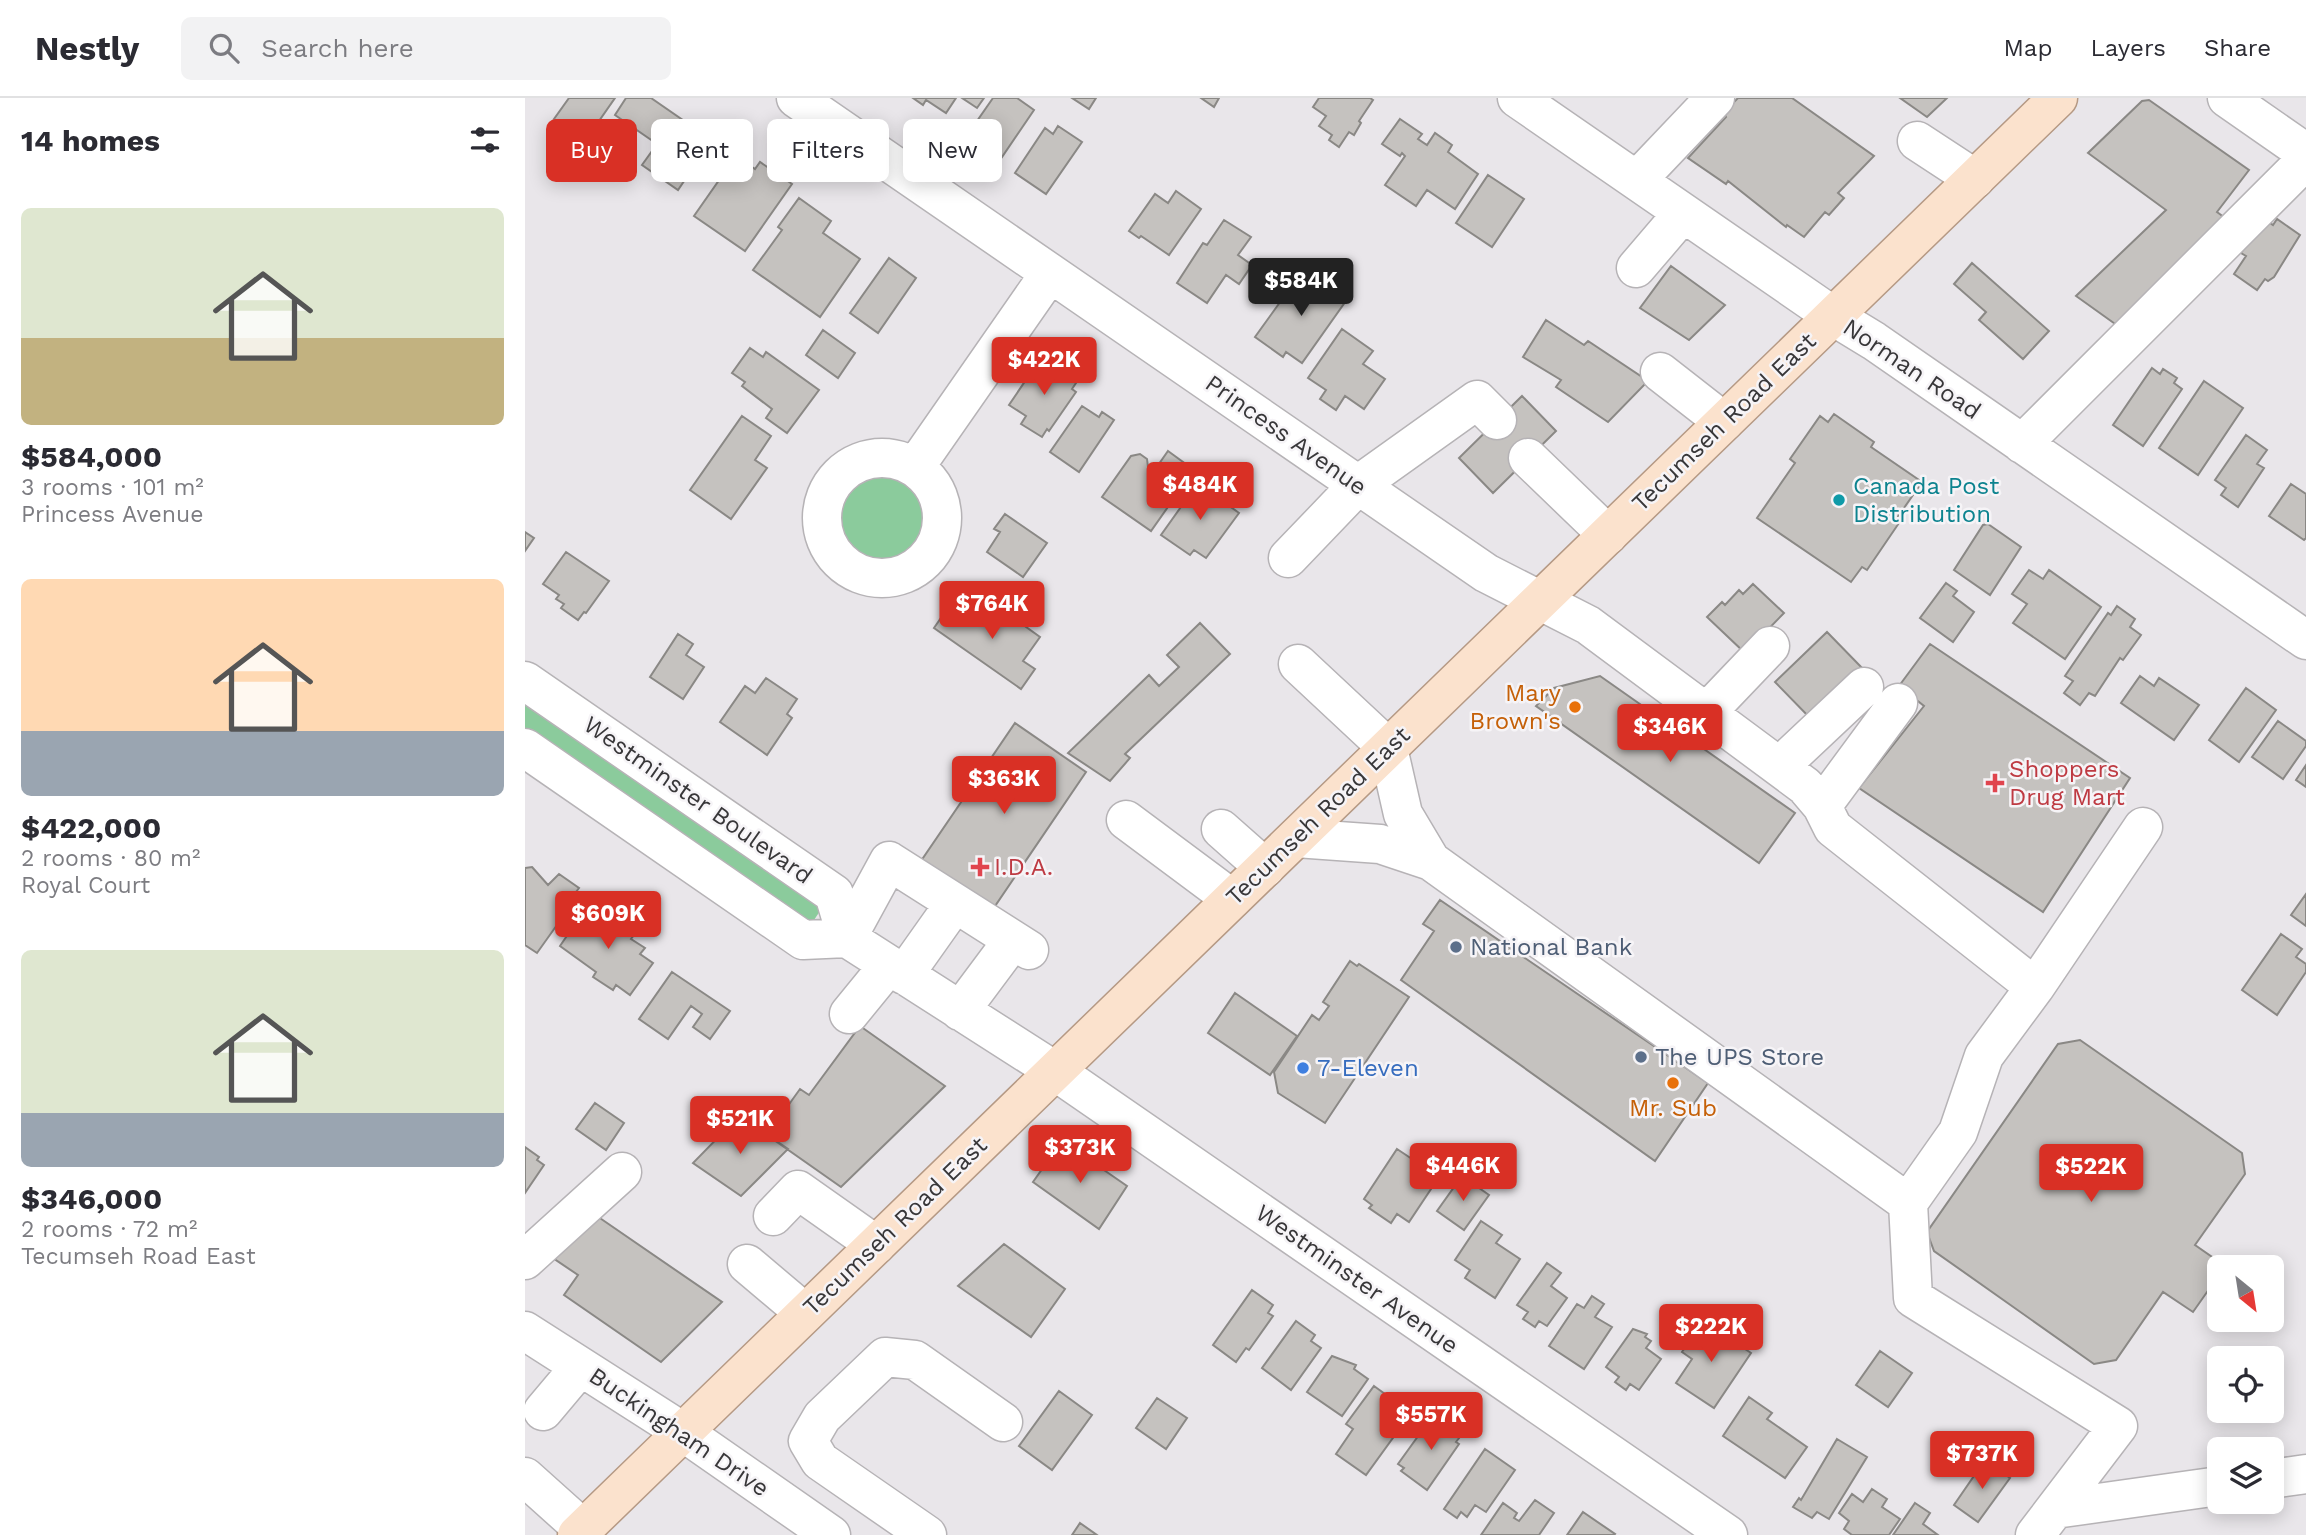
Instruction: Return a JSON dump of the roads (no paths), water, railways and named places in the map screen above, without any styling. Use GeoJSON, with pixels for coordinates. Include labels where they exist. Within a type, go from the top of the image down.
{"type":"FeatureCollection","features":[{"type":"Feature","properties":{"kind":"main road","name":"Tecumseh Road East"},"geometry":{"type":"LineString","coordinates":[[580,1532],[2058,98]]}},
{"type":"Feature","properties":{"kind":"street","name":"Princess Avenue"},"geometry":{"type":"LineString","coordinates":[[796,98],[1486,573],[1588,625],[1805,786],[1822,806],[1833,828],[2035,987]]}},
{"type":"Feature","properties":{"kind":"street","name":"Norman Road"},"geometry":{"type":"LineString","coordinates":[[1517,98],[2306,640]]}},
{"type":"Feature","properties":{"kind":"street"},"geometry":{"type":"LineString","coordinates":[[1637,180],[1714,98]]}},
{"type":"Feature","properties":{"kind":"street"},"geometry":{"type":"LineString","coordinates":[[2227,98],[2306,153]]}},
{"type":"Feature","properties":{"kind":"street"},"geometry":{"type":"LineString","coordinates":[[1917,141],[1975,179]]}},
{"type":"Feature","properties":{"kind":"street"},"geometry":{"type":"LineString","coordinates":[[2022,444],[2306,160]]}},
{"type":"Feature","properties":{"kind":"street"},"geometry":{"type":"LineString","coordinates":[[1636,268],[1683,213]]}},
{"type":"Feature","properties":{"kind":"street"},"geometry":{"type":"LineString","coordinates":[[915,467],[1050,273]]}},
{"type":"Feature","properties":{"kind":"street"},"geometry":{"type":"LineString","coordinates":[[1660,372],[1724,422]]}},
{"type":"Feature","properties":{"kind":"street"},"geometry":{"type":"LineString","coordinates":[[1288,558],[1358,485],[1477,400],[1497,420]]}},
{"type":"Feature","properties":{"kind":"street"},"geometry":{"type":"LineString","coordinates":[[1528,458],[1608,535]]}},
{"type":"Feature","properties":{"kind":"street"},"geometry":{"type":"LineString","coordinates":[[1707,712],[1728,670],[1770,646]]}},
{"type":"Feature","properties":{"kind":"street"},"geometry":{"type":"LineString","coordinates":[[1298,664],[1388,748],[1403,814],[1431,862]]}},
{"type":"Feature","properties":{"kind":"street","name":"Westminster Boulevard"},"geometry":{"type":"LineString","coordinates":[[525,681],[834,894],[847,938]]}},
{"type":"Feature","properties":{"kind":"street"},"geometry":{"type":"LineString","coordinates":[[1780,766],[1864,687]]}},
{"type":"Feature","properties":{"kind":"street"},"geometry":{"type":"LineString","coordinates":[[1822,806],[1898,703]]}},
{"type":"Feature","properties":{"kind":"street"},"geometry":{"type":"LineString","coordinates":[[525,748],[803,940],[847,938],[1055,1071]]}},
{"type":"Feature","properties":{"kind":"street"},"geometry":{"type":"LineString","coordinates":[[1126,820],[1232,899]]}},
{"type":"Feature","properties":{"kind":"street"},"geometry":{"type":"LineString","coordinates":[[2045,1522],[2118,1426],[1913,1298],[1908,1203],[1958,1132],[1984,1056],[2035,987],[2143,827]]}},
{"type":"Feature","properties":{"kind":"street"},"geometry":{"type":"LineString","coordinates":[[1221,829],[1265,868]]}},
{"type":"Feature","properties":{"kind":"street"},"geometry":{"type":"LineString","coordinates":[[1296,838],[1380,844],[1431,862],[1908,1203]]}},
{"type":"Feature","properties":{"kind":"street"},"geometry":{"type":"LineString","coordinates":[[847,938],[889,861],[1021,945],[960,1011]]}},
{"type":"Feature","properties":{"kind":"street"},"geometry":{"type":"LineString","coordinates":[[849,1014],[897,970],[955,903]]}},
{"type":"Feature","properties":{"kind":"street","name":"Westminster Avenue"},"geometry":{"type":"LineString","coordinates":[[1055,1071],[1728,1535]]}},
{"type":"Feature","properties":{"kind":"street"},"geometry":{"type":"LineString","coordinates":[[525,1260],[622,1172]]}},
{"type":"Feature","properties":{"kind":"street"},"geometry":{"type":"LineString","coordinates":[[773,1216],[798,1191],[876,1245]]}},
{"type":"Feature","properties":{"kind":"street"},"geometry":{"type":"LineString","coordinates":[[747,1264],[805,1313]]}},
{"type":"Feature","properties":{"kind":"street","name":"Buckingham Drive"},"geometry":{"type":"LineString","coordinates":[[525,1331],[683,1432],[831,1535]]}},
{"type":"Feature","properties":{"kind":"street"},"geometry":{"type":"LineString","coordinates":[[927,1535],[820,1461],[808,1441],[822,1417],[885,1357],[915,1360],[1003,1422]]}},
{"type":"Feature","properties":{"kind":"street"},"geometry":{"type":"LineString","coordinates":[[543,1411],[580,1367]]}},
{"type":"Feature","properties":{"kind":"street"},"geometry":{"type":"LineString","coordinates":[[2284,1477],[2306,1474]]}},
{"type":"Feature","properties":{"kind":"street"},"geometry":{"type":"LineString","coordinates":[[525,1477],[580,1532]]}},
{"type":"Feature","properties":{"kind":"street"},"geometry":{"type":"LineString","coordinates":[[2045,1522],[2207,1488]]}},
{"type":"Feature","properties":{"kind":"place","name":"Canada Post Distribution"},"geometry":{"type":"Point","coordinates":[1839,500]}},
{"type":"Feature","properties":{"kind":"place","name":"Mary Brown's"},"geometry":{"type":"Point","coordinates":[1575,707]}},
{"type":"Feature","properties":{"kind":"place","name":"Shoppers Drug Mart"},"geometry":{"type":"Point","coordinates":[1995,783]}},
{"type":"Feature","properties":{"kind":"place","name":"I.D.A."},"geometry":{"type":"Point","coordinates":[980,867]}},
{"type":"Feature","properties":{"kind":"place","name":"National Bank"},"geometry":{"type":"Point","coordinates":[1456,947]}},
{"type":"Feature","properties":{"kind":"place","name":"The UPS Store"},"geometry":{"type":"Point","coordinates":[1641,1057]}},
{"type":"Feature","properties":{"kind":"place","name":"7-Eleven"},"geometry":{"type":"Point","coordinates":[1303,1068]}},
{"type":"Feature","properties":{"kind":"place","name":"Mr. Sub"},"geometry":{"type":"Point","coordinates":[1673,1083]}}]}
